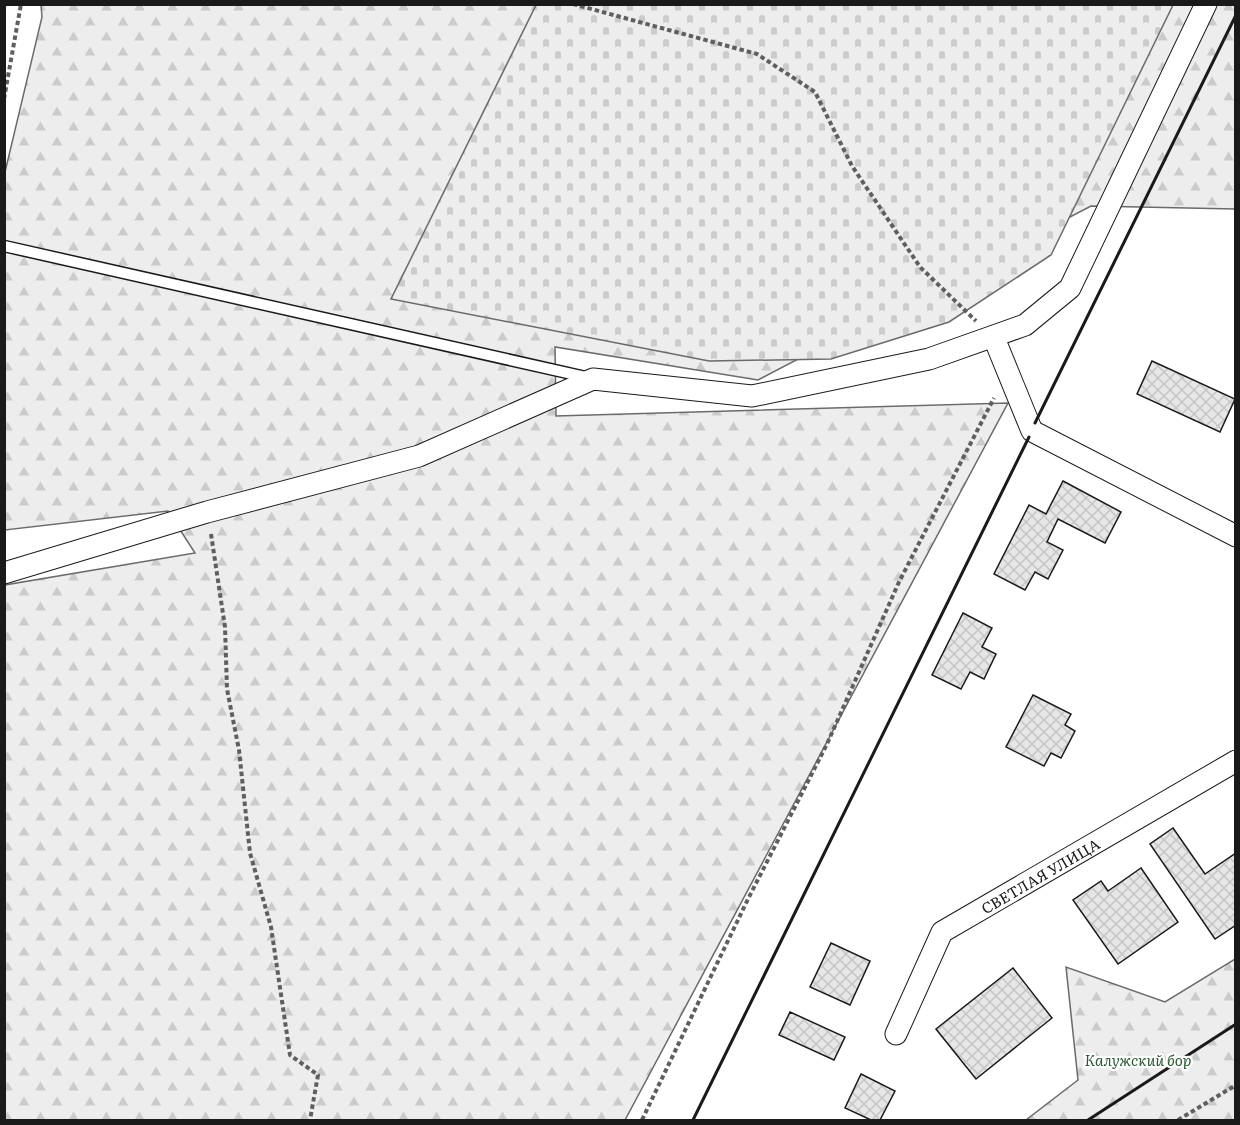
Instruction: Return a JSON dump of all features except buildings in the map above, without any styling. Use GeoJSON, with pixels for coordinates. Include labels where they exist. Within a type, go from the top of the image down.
{"type":"FeatureCollection","features":[{"type":"Feature","properties":{"kind":"street"},"geometry":{"type":"LineString","coordinates":[[4,573],[207,512],[419,456],[593,379],[752,396],[929,359],[994,338],[1025,325],[1070,288],[1206,4]]}},
{"type":"Feature","properties":{"kind":"street"},"geometry":{"type":"LineString","coordinates":[[994,338],[1032,431],[1236,536]]}},
{"type":"Feature","properties":{"kind":"street","name":"СВЕТЛАЯ УЛИЦА"},"geometry":{"type":"LineString","coordinates":[[896,1034],[942,932],[1236,761]]}},
{"type":"Feature","properties":{"kind":"lane"},"geometry":{"type":"LineString","coordinates":[[4,246],[593,379]]}},
{"type":"Feature","properties":{"kind":"path"},"geometry":{"type":"LineString","coordinates":[[4,99],[21,4]]}},
{"type":"Feature","properties":{"kind":"path"},"geometry":{"type":"LineString","coordinates":[[573,4],[757,54],[815,92],[852,166],[920,267],[994,338]]}},
{"type":"Feature","properties":{"kind":"path"},"geometry":{"type":"LineString","coordinates":[[642,1120],[748,899],[827,744],[899,582],[995,397],[1009,375]]}},
{"type":"Feature","properties":{"kind":"path"},"geometry":{"type":"LineString","coordinates":[[207,512],[225,627],[227,689],[239,750],[250,853],[271,927],[290,1055],[318,1075],[310,1120]]}},
{"type":"Feature","properties":{"kind":"path"},"geometry":{"type":"LineString","coordinates":[[1178,1120],[1236,1085]]}},
{"type":"Feature","properties":{"kind":"green space"},"geometry":{"type":"Polygon","coordinates":[[[536,4],[1173,5],[1051,255],[949,322],[831,359],[709,361],[391,299],[536,4]]]}},
{"type":"Feature","properties":{"kind":"green space"},"geometry":{"type":"Polygon","coordinates":[[[41,5],[1235,5],[1235,209],[1091,206],[758,380],[555,347],[556,416],[1008,403],[625,1120],[5,1120],[5,585],[195,553],[168,511],[5,530],[5,172],[42,17],[41,5]]]}},
{"type":"Feature","properties":{"kind":"green space","name":"Калужский бор"},"geometry":{"type":"Polygon","coordinates":[[[1235,959],[1235,1120],[1026,1120],[1078,1080],[1066,967],[1165,1002],[1235,959]]]}},
{"type":"Feature","properties":{"kind":"fence"},"geometry":{"type":"LineString","coordinates":[[4,11],[6,4]]}},
{"type":"Feature","properties":{"kind":"wall"},"geometry":{"type":"LineString","coordinates":[[1035,423],[1236,15]]}},
{"type":"Feature","properties":{"kind":"wall"},"geometry":{"type":"LineString","coordinates":[[693,1120],[1029,437]]}},
{"type":"Feature","properties":{"kind":"wall"},"geometry":{"type":"LineString","coordinates":[[1088,1120],[1236,1024]]}}]}
